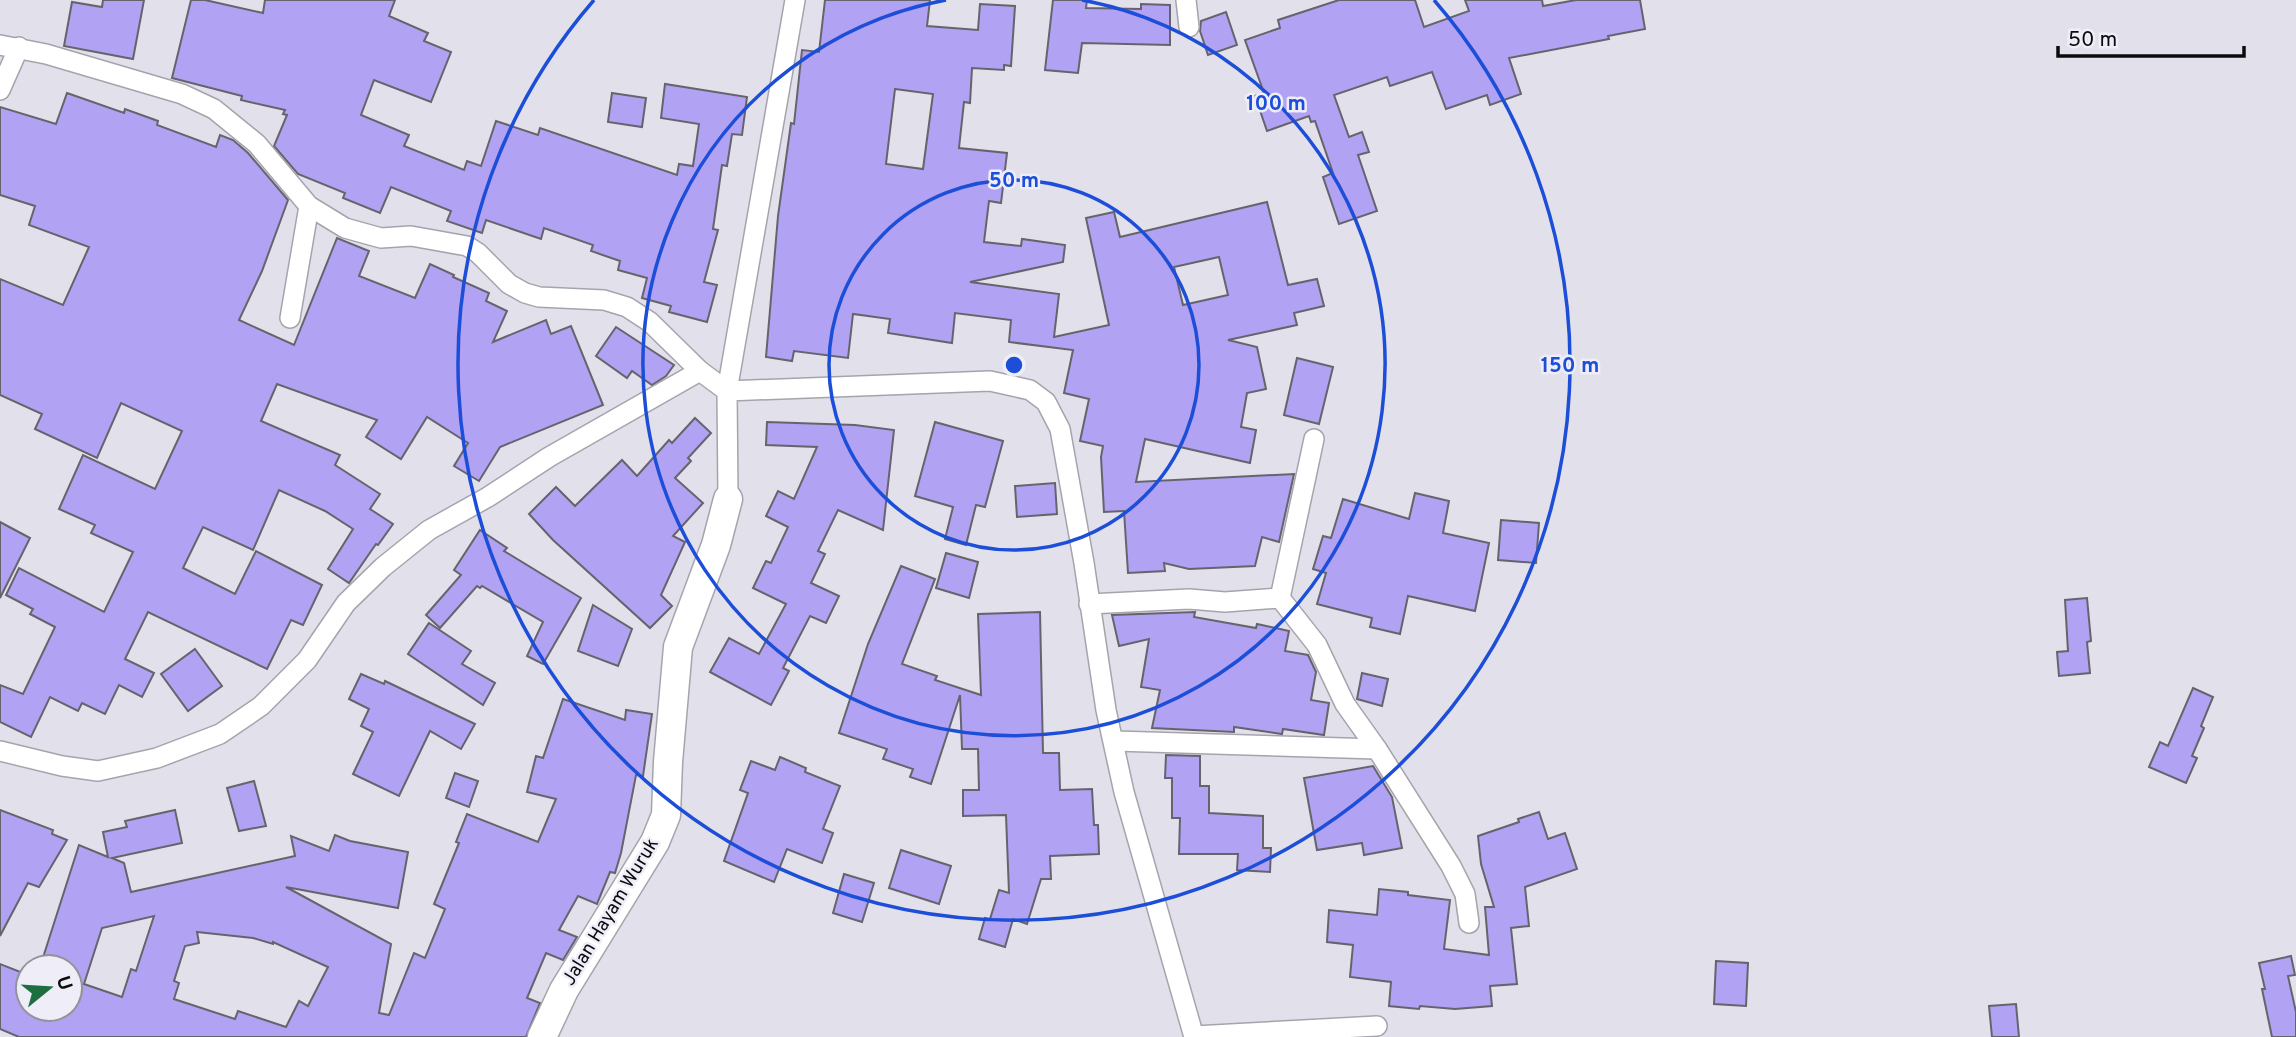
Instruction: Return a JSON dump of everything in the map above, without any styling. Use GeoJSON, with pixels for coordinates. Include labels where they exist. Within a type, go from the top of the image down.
{"type":"FeatureCollection","features":[{"type":"Feature","properties":{"kind":"street"},"geometry":{"type":"LineString","coordinates":[[728,499],[727,391],[795,0]]}},
{"type":"Feature","properties":{"kind":"street"},"geometry":{"type":"LineString","coordinates":[[1186,0],[1189,27]]}},
{"type":"Feature","properties":{"kind":"street"},"geometry":{"type":"LineString","coordinates":[[0,90],[10,46],[182,94],[214,109],[257,144],[309,206],[345,228],[382,238],[411,236],[467,246],[478,253],[509,284],[525,293],[539,297],[604,300],[627,307],[650,322],[700,372],[727,391],[990,381],[1030,390],[1046,402],[1060,429],[1106,710],[1115,741],[1124,792],[1194,1037],[1377,1026]]}},
{"type":"Feature","properties":{"kind":"street"},"geometry":{"type":"LineString","coordinates":[[290,317],[309,206]]}},
{"type":"Feature","properties":{"kind":"street"},"geometry":{"type":"LineString","coordinates":[[0,751],[62,766],[98,771],[157,758],[220,734],[261,706],[307,660],[346,603],[383,567],[429,530],[488,497],[549,457],[700,372]]}},
{"type":"Feature","properties":{"kind":"street"},"geometry":{"type":"LineString","coordinates":[[1280,598],[1314,439]]}},
{"type":"Feature","properties":{"kind":"street","name":"Jalan Hayam Wuruk"},"geometry":{"type":"LineString","coordinates":[[542,1037],[564,990],[655,842],[666,815],[678,647],[716,545],[728,499]]}},
{"type":"Feature","properties":{"kind":"street"},"geometry":{"type":"LineString","coordinates":[[1089,604],[1189,599],[1225,602],[1280,598]]}},
{"type":"Feature","properties":{"kind":"street"},"geometry":{"type":"LineString","coordinates":[[1280,598],[1317,645],[1345,704],[1451,866],[1465,894],[1469,923]]}},
{"type":"Feature","properties":{"kind":"street"},"geometry":{"type":"LineString","coordinates":[[1115,741],[1377,750]]}},
{"type":"Feature","properties":{"kind":"building"},"geometry":{"type":"Polygon","coordinates":[[[103,0],[144,0],[133,59],[64,46],[72,2],[102,7],[103,0]]]}},
{"type":"Feature","properties":{"kind":"building"},"geometry":{"type":"Polygon","coordinates":[[[191,0],[205,0],[263,13],[265,0],[395,0],[389,16],[428,33],[424,41],[451,52],[431,102],[374,80],[361,115],[409,135],[404,146],[464,170],[467,161],[481,166],[496,121],[538,135],[540,128],[677,175],[679,164],[693,166],[699,124],[661,118],[665,84],[747,97],[742,135],[732,134],[727,166],[722,165],[713,229],[718,230],[704,282],[717,285],[707,322],[669,312],[671,306],[642,298],[647,278],[618,270],[620,261],[591,251],[593,245],[544,228],[541,239],[486,220],[482,233],[447,221],[451,211],[391,187],[380,213],[343,198],[345,193],[298,174],[274,146],[287,115],[283,114],[285,110],[241,100],[242,96],[172,78],[191,0]]]}},
{"type":"Feature","properties":{"kind":"building"},"geometry":{"type":"Polygon","coordinates":[[[825,0],[930,0],[927,26],[978,30],[980,4],[1015,6],[1011,66],[1004,65],[1004,70],[972,68],[970,103],[964,102],[959,148],[1007,153],[1001,203],[989,201],[984,242],[1021,246],[1022,239],[1065,245],[1063,262],[970,282],[1059,294],[1054,337],[1109,325],[1086,218],[1114,212],[1120,237],[1267,202],[1288,285],[1317,279],[1324,306],[1294,313],[1297,325],[1228,340],[1257,347],[1266,389],[1247,393],[1241,427],[1256,430],[1250,463],[1145,439],[1136,482],[1294,474],[1279,542],[1262,537],[1255,566],[1189,569],[1164,563],[1165,571],[1128,573],[1124,511],[1104,512],[1101,457],[1103,446],[1080,441],[1089,399],[1064,393],[1073,350],[1009,342],[1011,320],[955,313],[952,343],[888,333],[890,319],[853,314],[848,358],[794,351],[792,361],[766,357],[778,216],[791,123],[794,124],[802,50],[819,52],[825,0]],[[895,89],[886,164],[923,169],[933,94],[895,89]],[[1219,257],[1174,267],[1183,305],[1228,295],[1219,257]]]}},
{"type":"Feature","properties":{"kind":"building"},"geometry":{"type":"Polygon","coordinates":[[[1053,0],[1087,0],[1086,8],[1141,9],[1141,4],[1170,5],[1170,45],[1082,43],[1078,73],[1045,70],[1053,0]]]}},
{"type":"Feature","properties":{"kind":"building"},"geometry":{"type":"Polygon","coordinates":[[[1339,0],[1415,0],[1424,27],[1469,11],[1465,0],[1542,0],[1543,6],[1576,0],[1640,0],[1645,29],[1608,36],[1609,39],[1509,58],[1521,94],[1490,105],[1487,95],[1446,109],[1432,72],[1390,86],[1387,77],[1334,95],[1349,137],[1362,132],[1369,152],[1358,155],[1377,211],[1339,224],[1323,177],[1333,173],[1315,121],[1311,122],[1309,116],[1267,131],[1255,96],[1264,93],[1245,40],[1280,28],[1278,20],[1339,0]]]}},
{"type":"Feature","properties":{"kind":"building"},"geometry":{"type":"Polygon","coordinates":[[[1226,12],[1237,45],[1208,55],[1200,31],[1201,21],[1226,12]]]}},
{"type":"Feature","properties":{"kind":"building"},"geometry":{"type":"Polygon","coordinates":[[[67,93],[124,113],[125,109],[158,121],[157,125],[216,147],[220,135],[233,140],[248,153],[288,200],[262,271],[239,320],[294,345],[337,238],[369,251],[359,276],[415,298],[430,264],[489,293],[486,301],[507,311],[493,342],[546,320],[551,334],[571,326],[603,405],[500,447],[479,481],[454,466],[468,443],[427,417],[401,459],[366,437],[377,420],[277,384],[261,421],[340,455],[335,465],[380,494],[370,509],[393,524],[349,583],[328,569],[353,529],[325,511],[279,490],[253,550],[203,527],[183,568],[235,594],[256,551],[322,585],[303,625],[291,620],[267,669],[148,612],[125,659],[154,673],[142,697],[119,685],[105,714],[82,703],[78,711],[50,697],[31,737],[0,722],[0,685],[23,694],[55,627],[30,614],[33,609],[6,595],[19,568],[104,612],[133,552],[91,533],[95,525],[59,509],[83,455],[155,489],[182,431],[121,403],[97,458],[35,429],[42,414],[0,395],[0,279],[63,305],[89,247],[29,225],[35,206],[0,195],[0,107],[56,124],[67,93]]]}},
{"type":"Feature","properties":{"kind":"building"},"geometry":{"type":"Polygon","coordinates":[[[612,93],[646,98],[642,127],[608,122],[612,93]]]}},
{"type":"Feature","properties":{"kind":"building"},"geometry":{"type":"Polygon","coordinates":[[[616,327],[674,365],[666,376],[652,385],[632,371],[627,378],[596,356],[616,327]]]}},
{"type":"Feature","properties":{"kind":"building"},"geometry":{"type":"Polygon","coordinates":[[[1297,358],[1333,367],[1319,424],[1284,415],[1297,358]]]}},
{"type":"Feature","properties":{"kind":"building"},"geometry":{"type":"Polygon","coordinates":[[[695,418],[711,433],[688,458],[691,461],[675,478],[703,503],[673,536],[685,542],[661,595],[672,606],[650,628],[553,540],[529,514],[556,487],[575,506],[622,460],[637,476],[669,440],[672,443],[695,418]]]}},
{"type":"Feature","properties":{"kind":"building"},"geometry":{"type":"Polygon","coordinates":[[[767,422],[855,425],[894,430],[883,530],[838,510],[818,551],[825,554],[811,583],[839,596],[826,623],[810,616],[783,668],[789,671],[771,705],[710,672],[729,638],[759,654],[786,604],[753,588],[766,561],[771,563],[788,527],[766,516],[778,491],[794,499],[817,447],[766,445],[767,422]]]}},
{"type":"Feature","properties":{"kind":"building"},"geometry":{"type":"Polygon","coordinates":[[[935,422],[1003,441],[985,507],[976,505],[966,545],[945,539],[953,507],[915,496],[935,422]]]}},
{"type":"Feature","properties":{"kind":"building"},"geometry":{"type":"Polygon","coordinates":[[[1055,483],[1057,514],[1017,517],[1015,486],[1055,483]]]}},
{"type":"Feature","properties":{"kind":"building"},"geometry":{"type":"Polygon","coordinates":[[[1415,493],[1449,501],[1443,533],[1489,543],[1475,611],[1408,596],[1400,634],[1370,627],[1372,618],[1317,604],[1326,573],[1313,569],[1323,536],[1331,538],[1343,499],[1409,519],[1415,493]]]}},
{"type":"Feature","properties":{"kind":"building"},"geometry":{"type":"Polygon","coordinates":[[[1501,520],[1539,523],[1536,563],[1498,560],[1501,520]]]}},
{"type":"Feature","properties":{"kind":"building"},"geometry":{"type":"Polygon","coordinates":[[[0,522],[30,538],[0,598],[0,522]]]}},
{"type":"Feature","properties":{"kind":"building"},"geometry":{"type":"Polygon","coordinates":[[[480,530],[507,548],[504,551],[581,598],[543,664],[527,656],[543,622],[482,586],[477,586],[440,628],[426,615],[461,575],[454,570],[480,530]]]}},
{"type":"Feature","properties":{"kind":"building"},"geometry":{"type":"Polygon","coordinates":[[[946,553],[978,562],[969,598],[936,588],[946,553]]]}},
{"type":"Feature","properties":{"kind":"building"},"geometry":{"type":"Polygon","coordinates":[[[901,566],[935,579],[902,664],[937,676],[935,680],[981,695],[978,614],[1040,612],[1043,753],[1059,753],[1060,790],[1092,789],[1094,825],[1098,825],[1099,854],[1050,856],[1051,879],[1041,879],[1027,924],[1013,919],[1005,947],[979,939],[985,918],[990,919],[999,890],[1009,893],[1006,815],[963,816],[963,790],[979,790],[978,749],[962,749],[960,695],[931,784],[910,777],[913,769],[883,759],[887,749],[839,733],[868,644],[901,566]]]}},
{"type":"Feature","properties":{"kind":"building"},"geometry":{"type":"Polygon","coordinates":[[[2087,598],[2091,641],[2087,642],[2090,673],[2059,676],[2057,652],[2068,651],[2065,600],[2087,598]]]}},
{"type":"Feature","properties":{"kind":"building"},"geometry":{"type":"Polygon","coordinates":[[[593,605],[632,629],[618,666],[578,651],[593,605]]]}},
{"type":"Feature","properties":{"kind":"building"},"geometry":{"type":"Polygon","coordinates":[[[1195,612],[1194,617],[1256,628],[1257,624],[1289,631],[1285,651],[1308,655],[1316,672],[1311,700],[1329,703],[1324,735],[1283,729],[1282,734],[1234,727],[1234,732],[1152,728],[1160,690],[1141,687],[1149,639],[1119,646],[1112,615],[1195,612]]]}},
{"type":"Feature","properties":{"kind":"building"},"geometry":{"type":"Polygon","coordinates":[[[429,623],[471,651],[462,664],[495,683],[483,705],[408,654],[429,623]]]}},
{"type":"Feature","properties":{"kind":"building"},"geometry":{"type":"Polygon","coordinates":[[[195,649],[222,686],[188,711],[161,674],[195,649]]]}},
{"type":"Feature","properties":{"kind":"building"},"geometry":{"type":"Polygon","coordinates":[[[1362,673],[1388,679],[1382,706],[1357,699],[1362,673]]]}},
{"type":"Feature","properties":{"kind":"building"},"geometry":{"type":"Polygon","coordinates":[[[361,674],[384,684],[385,681],[475,724],[461,749],[430,731],[399,796],[353,774],[373,732],[361,726],[369,709],[349,699],[361,674]]]}},
{"type":"Feature","properties":{"kind":"building"},"geometry":{"type":"Polygon","coordinates":[[[2193,688],[2213,697],[2192,756],[2197,758],[2186,783],[2149,767],[2160,742],[2168,746],[2193,688]]]}},
{"type":"Feature","properties":{"kind":"building"},"geometry":{"type":"Polygon","coordinates":[[[563,699],[625,720],[626,710],[652,714],[643,776],[636,775],[615,873],[610,872],[597,904],[578,896],[559,930],[577,937],[563,960],[546,953],[527,998],[540,1003],[526,1037],[19,1037],[0,1029],[0,964],[14,970],[14,1023],[84,1023],[84,984],[84,953],[44,953],[79,845],[108,857],[103,832],[127,827],[125,821],[175,810],[182,843],[112,858],[124,863],[131,892],[295,856],[291,836],[329,851],[335,835],[350,841],[408,852],[398,908],[286,887],[391,944],[379,1013],[389,1015],[414,953],[425,958],[445,909],[434,904],[459,843],[456,842],[467,814],[538,842],[556,799],[527,792],[536,756],[543,758],[563,699]],[[154,916],[102,928],[84,984],[122,997],[131,969],[136,971],[154,916]],[[197,932],[199,943],[185,946],[174,981],[179,983],[174,999],[235,1019],[238,1011],[286,1027],[299,1001],[308,1006],[328,967],[273,942],[197,932]]]}},
{"type":"Feature","properties":{"kind":"building"},"geometry":{"type":"Polygon","coordinates":[[[1166,755],[1200,756],[1200,786],[1209,786],[1209,813],[1263,816],[1263,848],[1271,848],[1270,872],[1237,870],[1238,854],[1179,854],[1180,818],[1172,818],[1172,778],[1165,778],[1166,755]]]}},
{"type":"Feature","properties":{"kind":"building"},"geometry":{"type":"Polygon","coordinates":[[[780,757],[806,768],[805,772],[840,786],[823,829],[833,833],[822,863],[787,849],[774,882],[724,861],[748,793],[740,790],[751,761],[775,770],[780,757]]]}},
{"type":"Feature","properties":{"kind":"building"},"geometry":{"type":"Polygon","coordinates":[[[1373,766],[1392,797],[1402,848],[1364,855],[1362,843],[1317,850],[1304,778],[1373,766]]]}},
{"type":"Feature","properties":{"kind":"building"},"geometry":{"type":"Polygon","coordinates":[[[455,773],[478,781],[469,807],[446,798],[455,773]]]}},
{"type":"Feature","properties":{"kind":"building"},"geometry":{"type":"Polygon","coordinates":[[[254,781],[266,826],[239,831],[227,788],[254,781]]]}},
{"type":"Feature","properties":{"kind":"building"},"geometry":{"type":"Polygon","coordinates":[[[0,810],[53,830],[52,834],[67,840],[39,887],[28,883],[0,936],[0,810]]]}},
{"type":"Feature","properties":{"kind":"building"},"geometry":{"type":"Polygon","coordinates":[[[1539,812],[1548,839],[1565,833],[1577,869],[1525,887],[1529,926],[1511,928],[1517,984],[1490,986],[1492,1006],[1455,1009],[1420,1006],[1419,1009],[1389,1006],[1391,982],[1350,977],[1353,945],[1327,942],[1329,910],[1377,915],[1379,889],[1450,900],[1444,949],[1489,955],[1485,907],[1494,907],[1481,864],[1478,836],[1539,812]]]}},
{"type":"Feature","properties":{"kind":"building"},"geometry":{"type":"Polygon","coordinates":[[[901,850],[951,866],[939,904],[889,888],[901,850]]]}},
{"type":"Feature","properties":{"kind":"building"},"geometry":{"type":"Polygon","coordinates":[[[844,874],[874,883],[862,922],[833,913],[844,874]]]}},
{"type":"Feature","properties":{"kind":"building"},"geometry":{"type":"Polygon","coordinates":[[[2291,956],[2295,975],[2288,976],[2296,1012],[2296,1037],[2272,1037],[2259,963],[2291,956]]]}},
{"type":"Feature","properties":{"kind":"building"},"geometry":{"type":"Polygon","coordinates":[[[1716,961],[1748,963],[1746,1006],[1714,1004],[1716,961]]]}},
{"type":"Feature","properties":{"kind":"building"},"geometry":{"type":"Polygon","coordinates":[[[2016,1004],[2019,1037],[1992,1037],[1989,1006],[2016,1004]]]}}]}
